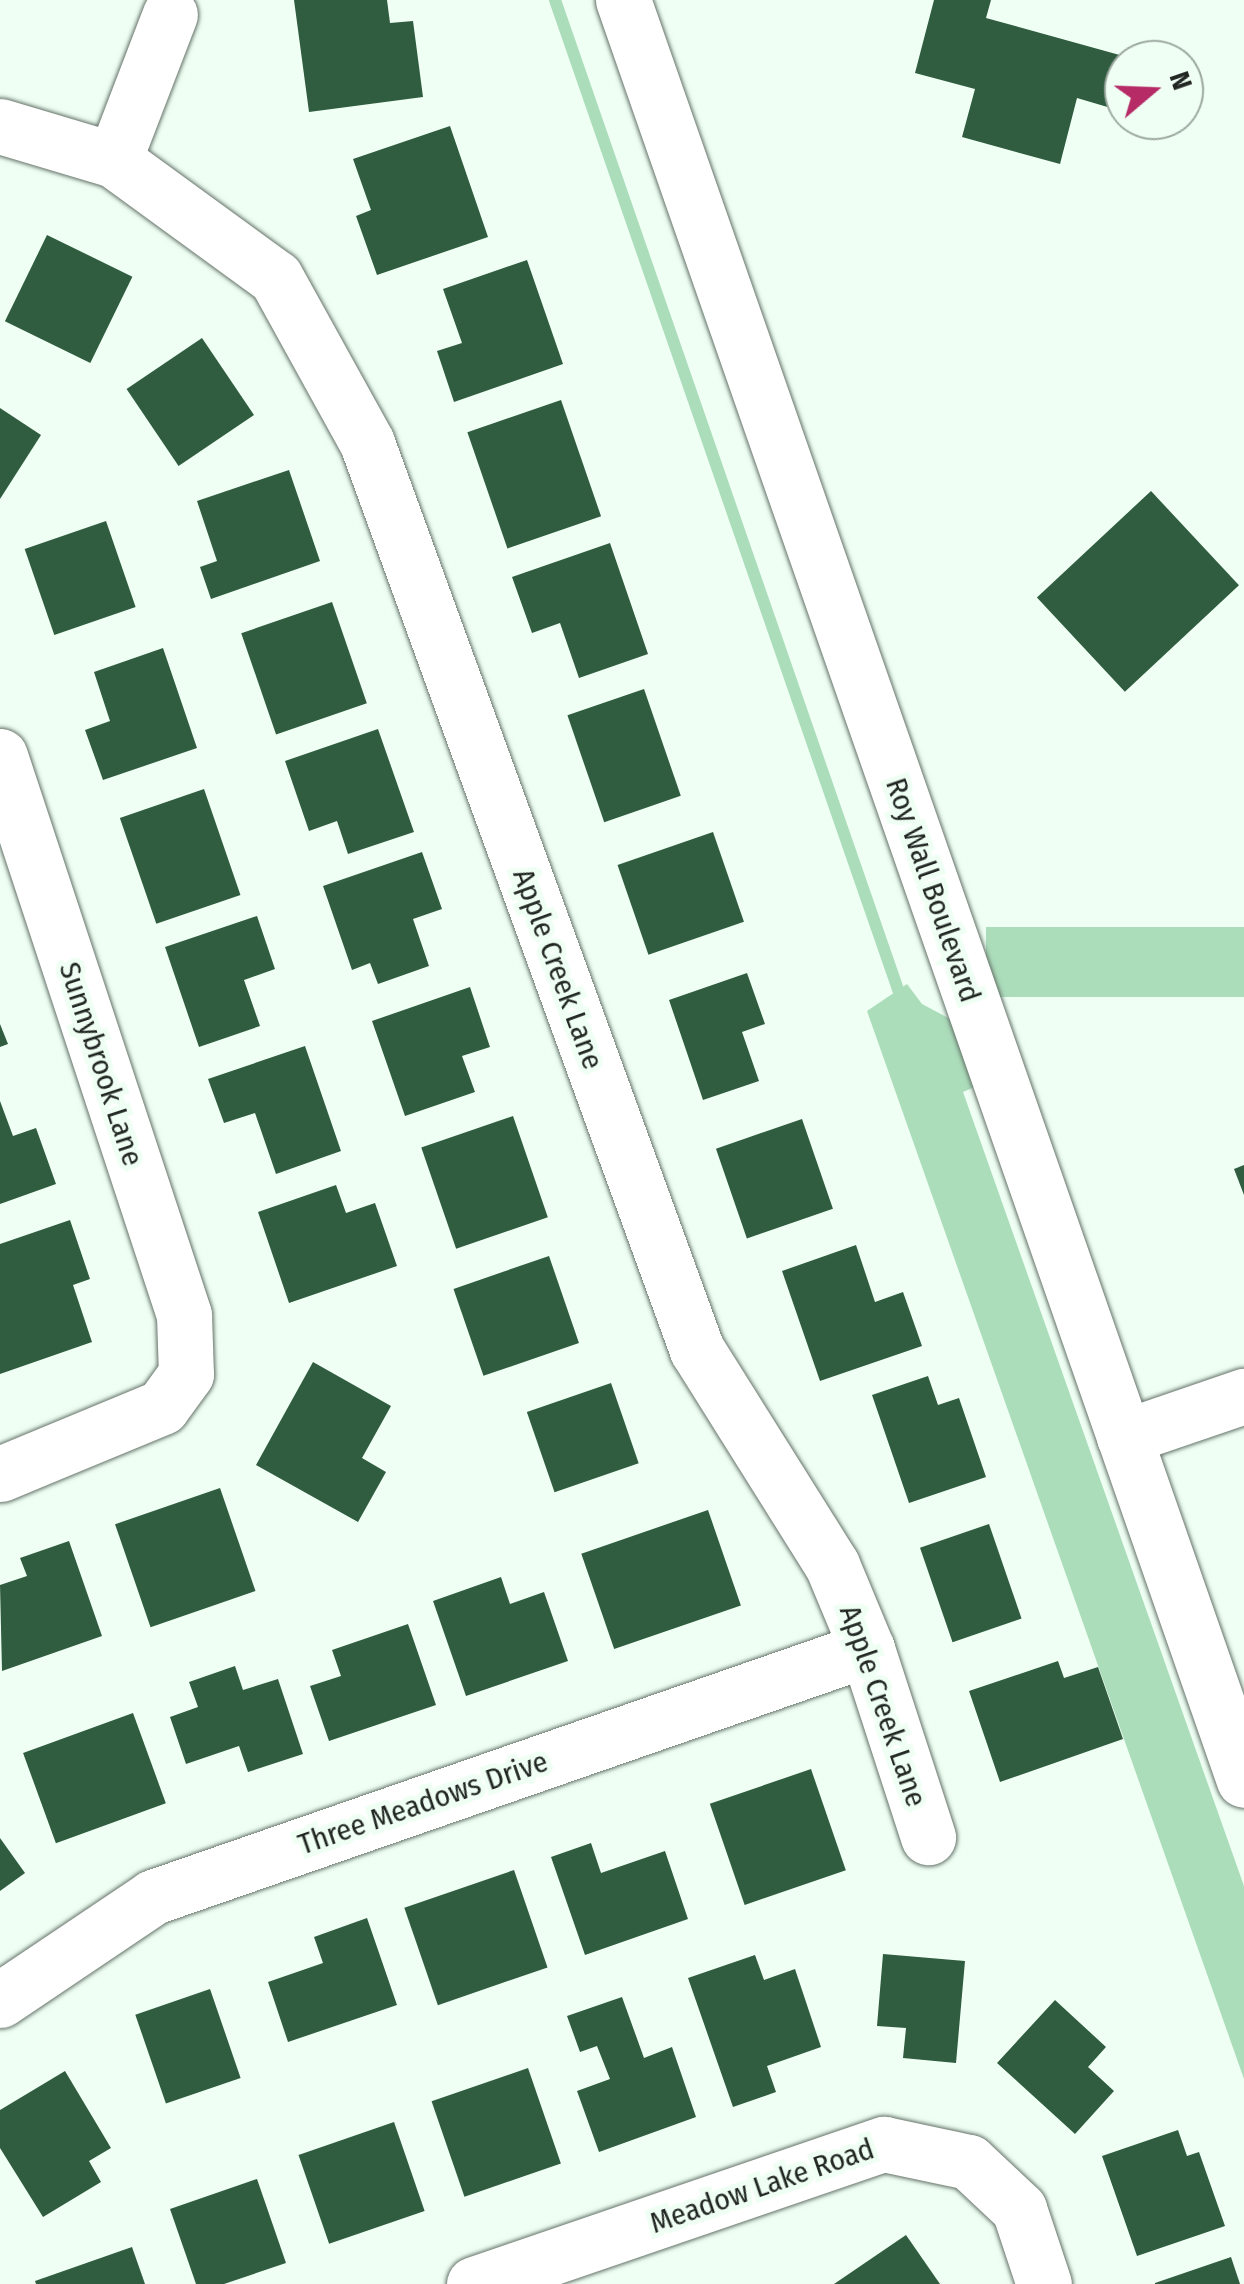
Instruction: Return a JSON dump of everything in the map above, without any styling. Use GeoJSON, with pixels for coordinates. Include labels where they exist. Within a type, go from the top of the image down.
{"type":"FeatureCollection","features":[{"type":"Feature","properties":{"kind":"street","name":"Roy Wall Boulevard"},"geometry":{"type":"LineString","coordinates":[[623,0],[1244,1780]]}},
{"type":"Feature","properties":{"kind":"street"},"geometry":{"type":"LineString","coordinates":[[114,160],[170,14]]}},
{"type":"Feature","properties":{"kind":"street","name":"Apple Creek Lane"},"geometry":{"type":"LineString","coordinates":[[0,126],[114,160],[276,278],[368,443],[697,1350],[832,1565],[867,1649],[928,1837]]}},
{"type":"Feature","properties":{"kind":"street","name":"Sunnybrook Lane"},"geometry":{"type":"LineString","coordinates":[[0,756],[184,1315],[186,1374],[162,1407],[0,1474]]}},
{"type":"Feature","properties":{"kind":"street"},"geometry":{"type":"LineString","coordinates":[[1124,1437],[1244,1396]]}},
{"type":"Feature","properties":{"kind":"street","name":"Three Meadows Drive"},"geometry":{"type":"LineString","coordinates":[[0,2000],[153,1897],[867,1649]]}},
{"type":"Feature","properties":{"kind":"street","name":"Meadow Lake Road"},"geometry":{"type":"LineString","coordinates":[[474,2284],[884,2144],[969,2162],[1019,2209],[1044,2284]]}},
{"type":"Feature","properties":{"kind":"shaded area"},"geometry":{"type":"Polygon","coordinates":[[[986,927],[1244,927],[1244,997],[986,997],[986,927]]]}},
{"type":"Feature","properties":{"kind":"shaded area"},"geometry":{"type":"Polygon","coordinates":[[[907,984],[922,1004],[954,1021],[977,1086],[963,1092],[1244,1886],[1244,2079],[867,1011],[907,984]]]}},
{"type":"Feature","properties":{"kind":"building"},"geometry":{"type":"Polygon","coordinates":[[[294,0],[387,0],[390,23],[413,21],[423,97],[309,112],[294,0]]]}},
{"type":"Feature","properties":{"kind":"building"},"geometry":{"type":"Polygon","coordinates":[[[934,0],[991,0],[986,18],[1104,51],[1104,106],[1077,98],[1060,164],[962,137],[975,89],[915,73],[934,0]]]}},
{"type":"Feature","properties":{"kind":"building"},"geometry":{"type":"Polygon","coordinates":[[[450,126],[488,237],[377,275],[356,216],[371,210],[353,159],[450,126]]]}},
{"type":"Feature","properties":{"kind":"building"},"geometry":{"type":"Polygon","coordinates":[[[47,235],[132,277],[90,363],[5,321],[47,235]]]}},
{"type":"Feature","properties":{"kind":"building"},"geometry":{"type":"Polygon","coordinates":[[[527,260],[563,364],[454,402],[437,351],[462,343],[443,289],[527,260]]]}},
{"type":"Feature","properties":{"kind":"building"},"geometry":{"type":"Polygon","coordinates":[[[202,338],[254,415],[179,466],[127,389],[202,338]]]}},
{"type":"Feature","properties":{"kind":"building"},"geometry":{"type":"Polygon","coordinates":[[[561,400],[601,516],[507,549],[467,432],[561,400]]]}},
{"type":"Feature","properties":{"kind":"building"},"geometry":{"type":"Polygon","coordinates":[[[0,408],[41,435],[0,499],[0,408]]]}},
{"type":"Feature","properties":{"kind":"building"},"geometry":{"type":"Polygon","coordinates":[[[289,470],[320,561],[211,599],[200,567],[217,561],[197,501],[289,470]]]}},
{"type":"Feature","properties":{"kind":"building"},"geometry":{"type":"Polygon","coordinates":[[[1151,491],[1239,585],[1125,692],[1037,597],[1151,491]]]}},
{"type":"Feature","properties":{"kind":"building"},"geometry":{"type":"Polygon","coordinates":[[[106,521],[136,607],[54,635],[25,549],[106,521]]]}},
{"type":"Feature","properties":{"kind":"building"},"geometry":{"type":"Polygon","coordinates":[[[610,543],[648,654],[579,678],[560,623],[532,633],[512,577],[610,543]]]}},
{"type":"Feature","properties":{"kind":"building"},"geometry":{"type":"Polygon","coordinates":[[[332,602],[367,703],[276,734],[241,633],[332,602]]]}},
{"type":"Feature","properties":{"kind":"building"},"geometry":{"type":"Polygon","coordinates":[[[163,648],[197,748],[103,780],[85,730],[110,721],[94,672],[163,648]]]}},
{"type":"Feature","properties":{"kind":"building"},"geometry":{"type":"Polygon","coordinates":[[[644,689],[681,796],[604,822],[567,715],[644,689]]]}},
{"type":"Feature","properties":{"kind":"building"},"geometry":{"type":"Polygon","coordinates":[[[378,729],[414,832],[348,854],[337,821],[309,831],[285,761],[378,729]]]}},
{"type":"Feature","properties":{"kind":"building"},"geometry":{"type":"Polygon","coordinates":[[[204,789],[240,895],[156,924],[120,818],[204,789]]]}},
{"type":"Feature","properties":{"kind":"building"},"geometry":{"type":"Polygon","coordinates":[[[713,832],[744,922],[648,955],[618,865],[713,832]]]}},
{"type":"Feature","properties":{"kind":"building"},"geometry":{"type":"Polygon","coordinates":[[[422,852],[442,909],[413,919],[429,966],[378,984],[370,963],[352,970],[323,886],[422,852]]]}},
{"type":"Feature","properties":{"kind":"building"},"geometry":{"type":"Polygon","coordinates":[[[257,916],[275,969],[244,980],[260,1026],[199,1047],[165,947],[257,916]]]}},
{"type":"Feature","properties":{"kind":"building"},"geometry":{"type":"Polygon","coordinates":[[[747,973],[765,1024],[742,1032],[759,1081],[703,1100],[669,1000],[747,973]]]}},
{"type":"Feature","properties":{"kind":"building"},"geometry":{"type":"Polygon","coordinates":[[[470,987],[490,1047],[462,1056],[475,1092],[405,1116],[372,1021],[470,987]]]}},
{"type":"Feature","properties":{"kind":"building"},"geometry":{"type":"Polygon","coordinates":[[[0,1024],[8,1044],[0,1047],[0,1024]]]}},
{"type":"Feature","properties":{"kind":"building"},"geometry":{"type":"Polygon","coordinates":[[[305,1046],[341,1151],[276,1174],[255,1113],[224,1123],[208,1079],[305,1046]]]}},
{"type":"Feature","properties":{"kind":"building"},"geometry":{"type":"Polygon","coordinates":[[[0,1101],[13,1136],[36,1128],[56,1184],[0,1204],[0,1101]]]}},
{"type":"Feature","properties":{"kind":"building"},"geometry":{"type":"Polygon","coordinates":[[[513,1116],[548,1217],[456,1249],[421,1148],[513,1116]]]}},
{"type":"Feature","properties":{"kind":"building"},"geometry":{"type":"Polygon","coordinates":[[[802,1119],[833,1209],[747,1238],[716,1149],[802,1119]]]}},
{"type":"Feature","properties":{"kind":"building"},"geometry":{"type":"Polygon","coordinates":[[[1244,1165],[1244,1195],[1234,1169],[1244,1165]]]}},
{"type":"Feature","properties":{"kind":"building"},"geometry":{"type":"Polygon","coordinates":[[[336,1185],[346,1213],[375,1203],[397,1266],[289,1303],[258,1212],[336,1185]]]}},
{"type":"Feature","properties":{"kind":"building"},"geometry":{"type":"Polygon","coordinates":[[[70,1220],[90,1279],[73,1285],[92,1342],[0,1374],[0,1244],[70,1220]]]}},
{"type":"Feature","properties":{"kind":"building"},"geometry":{"type":"Polygon","coordinates":[[[856,1245],[875,1302],[903,1292],[922,1346],[820,1381],[782,1271],[856,1245]]]}},
{"type":"Feature","properties":{"kind":"building"},"geometry":{"type":"Polygon","coordinates":[[[549,1256],[579,1343],[483,1376],[454,1289],[549,1256]]]}},
{"type":"Feature","properties":{"kind":"building"},"geometry":{"type":"Polygon","coordinates":[[[313,1362],[391,1406],[362,1458],[386,1472],[358,1522],[256,1465],[313,1362]]]}},
{"type":"Feature","properties":{"kind":"building"},"geometry":{"type":"Polygon","coordinates":[[[928,1376],[938,1405],[959,1398],[986,1477],[909,1503],[872,1395],[928,1376]]]}},
{"type":"Feature","properties":{"kind":"building"},"geometry":{"type":"Polygon","coordinates":[[[611,1383],[639,1463],[555,1492],[527,1412],[611,1383]]]}},
{"type":"Feature","properties":{"kind":"building"},"geometry":{"type":"Polygon","coordinates":[[[220,1488],[255,1591],[151,1627],[115,1524],[220,1488]]]}},
{"type":"Feature","properties":{"kind":"building"},"geometry":{"type":"Polygon","coordinates":[[[708,1510],[741,1605],[614,1649],[581,1554],[708,1510]]]}},
{"type":"Feature","properties":{"kind":"building"},"geometry":{"type":"Polygon","coordinates":[[[989,1524],[1022,1619],[953,1642],[920,1548],[989,1524]]]}},
{"type":"Feature","properties":{"kind":"building"},"geometry":{"type":"Polygon","coordinates":[[[69,1541],[102,1636],[2,1671],[0,1585],[27,1576],[20,1558],[69,1541]]]}},
{"type":"Feature","properties":{"kind":"building"},"geometry":{"type":"Polygon","coordinates":[[[501,1577],[510,1604],[544,1592],[568,1661],[466,1696],[433,1601],[501,1577]]]}},
{"type":"Feature","properties":{"kind":"building"},"geometry":{"type":"Polygon","coordinates":[[[408,1624],[436,1705],[329,1741],[310,1686],[341,1676],[332,1650],[408,1624]]]}},
{"type":"Feature","properties":{"kind":"building"},"geometry":{"type":"Polygon","coordinates":[[[1058,1661],[1064,1678],[1098,1667],[1123,1739],[1000,1782],[969,1691],[1058,1661]]]}},
{"type":"Feature","properties":{"kind":"building"},"geometry":{"type":"Polygon","coordinates":[[[235,1666],[243,1690],[278,1679],[303,1754],[248,1772],[239,1746],[186,1764],[170,1717],[198,1707],[189,1682],[235,1666]]]}},
{"type":"Feature","properties":{"kind":"building"},"geometry":{"type":"Polygon","coordinates":[[[133,1713],[166,1803],[56,1843],[23,1753],[133,1713]]]}},
{"type":"Feature","properties":{"kind":"building"},"geometry":{"type":"Polygon","coordinates":[[[811,1769],[846,1870],[745,1905],[710,1804],[811,1769]]]}},
{"type":"Feature","properties":{"kind":"building"},"geometry":{"type":"Polygon","coordinates":[[[0,1838],[25,1873],[0,1891],[0,1838]]]}},
{"type":"Feature","properties":{"kind":"building"},"geometry":{"type":"Polygon","coordinates":[[[591,1843],[601,1873],[665,1851],[688,1919],[585,1955],[551,1857],[591,1843]]]}},
{"type":"Feature","properties":{"kind":"building"},"geometry":{"type":"Polygon","coordinates":[[[514,1870],[548,1967],[438,2005],[404,1908],[514,1870]]]}},
{"type":"Feature","properties":{"kind":"building"},"geometry":{"type":"Polygon","coordinates":[[[367,1918],[397,2005],[288,2042],[268,1982],[323,1963],[314,1937],[367,1918]]]}},
{"type":"Feature","properties":{"kind":"building"},"geometry":{"type":"Polygon","coordinates":[[[883,1954],[965,1961],[956,2063],[903,2058],[906,2028],[877,2026],[883,1954]]]}},
{"type":"Feature","properties":{"kind":"building"},"geometry":{"type":"Polygon","coordinates":[[[755,1955],[764,1980],[795,1969],[821,2047],[767,2066],[776,2092],[733,2107],[688,1978],[755,1955]]]}},
{"type":"Feature","properties":{"kind":"building"},"geometry":{"type":"Polygon","coordinates":[[[210,1989],[241,2078],[166,2104],[135,2015],[210,1989]]]}},
{"type":"Feature","properties":{"kind":"building"},"geometry":{"type":"Polygon","coordinates":[[[622,1997],[644,2058],[672,2047],[696,2117],[599,2152],[577,2091],[610,2079],[597,2046],[580,2052],[567,2016],[622,1997]]]}},
{"type":"Feature","properties":{"kind":"building"},"geometry":{"type":"Polygon","coordinates":[[[1055,2000],[1106,2047],[1088,2067],[1114,2091],[1075,2134],[997,2063],[1055,2000]]]}},
{"type":"Feature","properties":{"kind":"building"},"geometry":{"type":"Polygon","coordinates":[[[528,2068],[561,2163],[464,2197],[432,2101],[528,2068]]]}},
{"type":"Feature","properties":{"kind":"building"},"geometry":{"type":"Polygon","coordinates":[[[65,2071],[111,2148],[89,2161],[101,2182],[43,2217],[0,2148],[0,2110],[65,2071]]]}},
{"type":"Feature","properties":{"kind":"building"},"geometry":{"type":"Polygon","coordinates":[[[394,2122],[425,2211],[329,2244],[299,2155],[394,2122]]]}},
{"type":"Feature","properties":{"kind":"building"},"geometry":{"type":"Polygon","coordinates":[[[1178,2130],[1187,2156],[1199,2152],[1225,2226],[1137,2256],[1102,2156],[1178,2130]]]}},
{"type":"Feature","properties":{"kind":"building"},"geometry":{"type":"Polygon","coordinates":[[[257,2179],[286,2263],[224,2284],[196,2284],[170,2209],[257,2179]]]}},
{"type":"Feature","properties":{"kind":"building"},"geometry":{"type":"Polygon","coordinates":[[[906,2235],[940,2284],[834,2284],[906,2235]]]}},
{"type":"Feature","properties":{"kind":"building"},"geometry":{"type":"Polygon","coordinates":[[[132,2247],[145,2284],[36,2284],[35,2281],[132,2247]]]}},
{"type":"Feature","properties":{"kind":"building"},"geometry":{"type":"Polygon","coordinates":[[[1231,2257],[1240,2284],[1155,2284],[1155,2283],[1231,2257]]]}},
{"type":"Feature","properties":{"kind":"waterway"},"geometry":{"type":"LineString","coordinates":[[555,0],[903,1004]]}}]}
